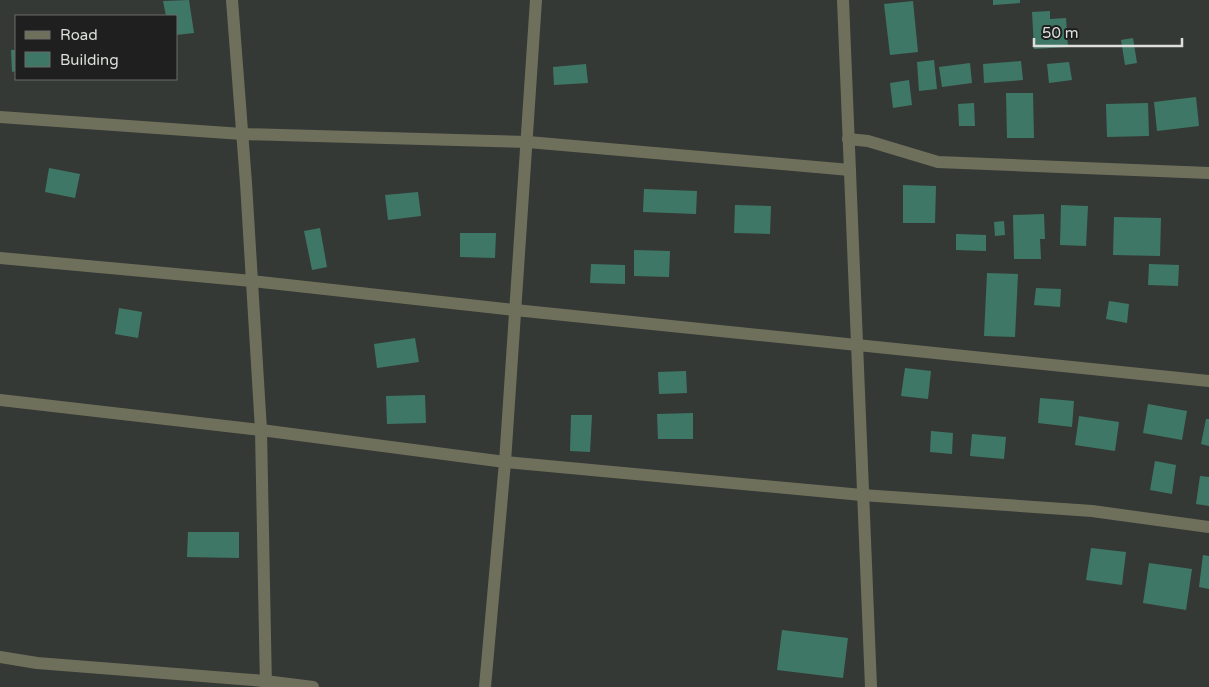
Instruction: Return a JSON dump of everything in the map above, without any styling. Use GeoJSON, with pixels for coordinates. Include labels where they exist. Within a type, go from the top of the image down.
{"type":"FeatureCollection","features":[{"type":"Feature","properties":{"kind":"street"},"geometry":{"type":"LineString","coordinates":[[232,0],[261,430],[265,684]]}},
{"type":"Feature","properties":{"kind":"street"},"geometry":{"type":"LineString","coordinates":[[485,687],[505,462],[528,142],[536,0]]}},
{"type":"Feature","properties":{"kind":"street"},"geometry":{"type":"LineString","coordinates":[[843,0],[871,687]]}},
{"type":"Feature","properties":{"kind":"street"},"geometry":{"type":"LineString","coordinates":[[0,117],[242,134],[528,142],[850,170]]}},
{"type":"Feature","properties":{"kind":"street"},"geometry":{"type":"LineString","coordinates":[[848,139],[868,141],[938,162],[1209,173]]}},
{"type":"Feature","properties":{"kind":"street"},"geometry":{"type":"LineString","coordinates":[[0,258],[252,281],[1209,382]]}},
{"type":"Feature","properties":{"kind":"street"},"geometry":{"type":"LineString","coordinates":[[0,400],[261,430],[505,462],[862,495],[1092,511],[1209,527]]}},
{"type":"Feature","properties":{"kind":"street"},"geometry":{"type":"LineString","coordinates":[[0,657],[37,663],[313,687]]}},
{"type":"Feature","properties":{"kind":"building"},"geometry":{"type":"Polygon","coordinates":[[[189,0],[194,33],[178,35],[178,15],[166,15],[163,1],[189,0]]]}},
{"type":"Feature","properties":{"kind":"building"},"geometry":{"type":"Polygon","coordinates":[[[993,0],[1020,0],[1020,3],[993,5],[993,0]]]}},
{"type":"Feature","properties":{"kind":"building"},"geometry":{"type":"Polygon","coordinates":[[[913,1],[918,52],[890,55],[884,4],[913,1]]]}},
{"type":"Feature","properties":{"kind":"building"},"geometry":{"type":"Polygon","coordinates":[[[1050,11],[1050,19],[1066,18],[1068,47],[1034,49],[1032,12],[1050,11]]]}},
{"type":"Feature","properties":{"kind":"building"},"geometry":{"type":"Polygon","coordinates":[[[1133,38],[1137,63],[1125,65],[1121,40],[1133,38]]]}},
{"type":"Feature","properties":{"kind":"building"},"geometry":{"type":"Polygon","coordinates":[[[11,50],[15,50],[15,71],[12,72],[11,50]]]}},
{"type":"Feature","properties":{"kind":"building"},"geometry":{"type":"Polygon","coordinates":[[[934,60],[937,89],[919,91],[917,62],[934,60]]]}},
{"type":"Feature","properties":{"kind":"building"},"geometry":{"type":"Polygon","coordinates":[[[1021,61],[1023,80],[984,83],[983,64],[1021,61]]]}},
{"type":"Feature","properties":{"kind":"building"},"geometry":{"type":"Polygon","coordinates":[[[1069,62],[1072,80],[1049,83],[1047,64],[1069,62]]]}},
{"type":"Feature","properties":{"kind":"building"},"geometry":{"type":"Polygon","coordinates":[[[970,63],[972,83],[942,87],[939,67],[970,63]]]}},
{"type":"Feature","properties":{"kind":"building"},"geometry":{"type":"Polygon","coordinates":[[[586,64],[588,83],[554,85],[553,67],[586,64]]]}},
{"type":"Feature","properties":{"kind":"building"},"geometry":{"type":"Polygon","coordinates":[[[909,80],[912,105],[893,108],[890,83],[909,80]]]}},
{"type":"Feature","properties":{"kind":"building"},"geometry":{"type":"Polygon","coordinates":[[[1006,93],[1033,93],[1034,138],[1007,138],[1006,93]]]}},
{"type":"Feature","properties":{"kind":"building"},"geometry":{"type":"Polygon","coordinates":[[[1196,97],[1199,126],[1157,131],[1154,102],[1196,97]]]}},
{"type":"Feature","properties":{"kind":"building"},"geometry":{"type":"Polygon","coordinates":[[[974,103],[975,126],[959,126],[958,104],[974,103]]]}},
{"type":"Feature","properties":{"kind":"building"},"geometry":{"type":"Polygon","coordinates":[[[1148,103],[1149,136],[1107,137],[1106,104],[1148,103]]]}},
{"type":"Feature","properties":{"kind":"building"},"geometry":{"type":"Polygon","coordinates":[[[49,168],[80,174],[75,198],[45,192],[49,168]]]}},
{"type":"Feature","properties":{"kind":"building"},"geometry":{"type":"Polygon","coordinates":[[[903,185],[936,186],[935,223],[903,223],[903,185]]]}},
{"type":"Feature","properties":{"kind":"building"},"geometry":{"type":"Polygon","coordinates":[[[644,189],[697,191],[696,214],[643,212],[644,189]]]}},
{"type":"Feature","properties":{"kind":"building"},"geometry":{"type":"Polygon","coordinates":[[[418,192],[421,216],[388,220],[385,195],[418,192]]]}},
{"type":"Feature","properties":{"kind":"building"},"geometry":{"type":"Polygon","coordinates":[[[735,205],[771,206],[770,234],[734,233],[735,205]]]}},
{"type":"Feature","properties":{"kind":"building"},"geometry":{"type":"Polygon","coordinates":[[[1061,205],[1088,206],[1086,246],[1060,245],[1061,205]]]}},
{"type":"Feature","properties":{"kind":"building"},"geometry":{"type":"Polygon","coordinates":[[[1044,214],[1045,239],[1040,239],[1041,259],[1014,259],[1013,215],[1044,214]]]}},
{"type":"Feature","properties":{"kind":"building"},"geometry":{"type":"Polygon","coordinates":[[[1114,217],[1161,218],[1160,256],[1113,255],[1114,217]]]}},
{"type":"Feature","properties":{"kind":"building"},"geometry":{"type":"Polygon","coordinates":[[[1004,221],[1005,235],[995,236],[994,222],[1004,221]]]}},
{"type":"Feature","properties":{"kind":"building"},"geometry":{"type":"Polygon","coordinates":[[[320,228],[327,267],[312,270],[304,231],[320,228]]]}},
{"type":"Feature","properties":{"kind":"building"},"geometry":{"type":"Polygon","coordinates":[[[460,233],[496,233],[495,258],[460,257],[460,233]]]}},
{"type":"Feature","properties":{"kind":"building"},"geometry":{"type":"Polygon","coordinates":[[[956,234],[986,235],[986,251],[956,250],[956,234]]]}},
{"type":"Feature","properties":{"kind":"building"},"geometry":{"type":"Polygon","coordinates":[[[634,250],[670,251],[669,277],[634,276],[634,250]]]}},
{"type":"Feature","properties":{"kind":"building"},"geometry":{"type":"Polygon","coordinates":[[[591,264],[625,265],[625,284],[590,283],[591,264]]]}},
{"type":"Feature","properties":{"kind":"building"},"geometry":{"type":"Polygon","coordinates":[[[1149,264],[1179,265],[1178,286],[1148,285],[1149,264]]]}},
{"type":"Feature","properties":{"kind":"building"},"geometry":{"type":"Polygon","coordinates":[[[987,273],[1018,274],[1015,337],[984,336],[987,273]]]}},
{"type":"Feature","properties":{"kind":"building"},"geometry":{"type":"Polygon","coordinates":[[[1036,288],[1061,289],[1060,307],[1034,305],[1036,288]]]}},
{"type":"Feature","properties":{"kind":"building"},"geometry":{"type":"Polygon","coordinates":[[[1109,301],[1129,304],[1127,323],[1106,319],[1109,301]]]}},
{"type":"Feature","properties":{"kind":"building"},"geometry":{"type":"Polygon","coordinates":[[[119,308],[142,312],[138,338],[115,334],[119,308]]]}},
{"type":"Feature","properties":{"kind":"building"},"geometry":{"type":"Polygon","coordinates":[[[415,338],[419,362],[377,368],[374,344],[415,338]]]}},
{"type":"Feature","properties":{"kind":"building"},"geometry":{"type":"Polygon","coordinates":[[[905,368],[931,371],[928,399],[901,396],[905,368]]]}},
{"type":"Feature","properties":{"kind":"building"},"geometry":{"type":"Polygon","coordinates":[[[686,371],[687,393],[659,394],[658,372],[686,371]]]}},
{"type":"Feature","properties":{"kind":"building"},"geometry":{"type":"Polygon","coordinates":[[[425,395],[426,423],[387,424],[386,396],[425,395]]]}},
{"type":"Feature","properties":{"kind":"building"},"geometry":{"type":"Polygon","coordinates":[[[1040,398],[1074,401],[1072,427],[1038,423],[1040,398]]]}},
{"type":"Feature","properties":{"kind":"building"},"geometry":{"type":"Polygon","coordinates":[[[1148,404],[1187,411],[1182,440],[1143,433],[1148,404]]]}},
{"type":"Feature","properties":{"kind":"building"},"geometry":{"type":"Polygon","coordinates":[[[693,413],[693,439],[658,439],[657,414],[693,413]]]}},
{"type":"Feature","properties":{"kind":"building"},"geometry":{"type":"Polygon","coordinates":[[[571,415],[592,415],[590,452],[570,451],[571,415]]]}},
{"type":"Feature","properties":{"kind":"building"},"geometry":{"type":"Polygon","coordinates":[[[1079,416],[1119,422],[1115,451],[1075,445],[1079,416]]]}},
{"type":"Feature","properties":{"kind":"building"},"geometry":{"type":"Polygon","coordinates":[[[1206,419],[1209,419],[1209,446],[1201,444],[1206,419]]]}},
{"type":"Feature","properties":{"kind":"building"},"geometry":{"type":"Polygon","coordinates":[[[931,431],[953,433],[952,454],[930,452],[931,431]]]}},
{"type":"Feature","properties":{"kind":"building"},"geometry":{"type":"Polygon","coordinates":[[[972,434],[1006,437],[1004,459],[970,456],[972,434]]]}},
{"type":"Feature","properties":{"kind":"building"},"geometry":{"type":"Polygon","coordinates":[[[1155,461],[1176,465],[1172,494],[1150,490],[1155,461]]]}},
{"type":"Feature","properties":{"kind":"building"},"geometry":{"type":"Polygon","coordinates":[[[1200,476],[1209,477],[1209,506],[1196,504],[1200,476]]]}},
{"type":"Feature","properties":{"kind":"building"},"geometry":{"type":"Polygon","coordinates":[[[188,532],[239,532],[239,558],[187,557],[188,532]]]}},
{"type":"Feature","properties":{"kind":"building"},"geometry":{"type":"Polygon","coordinates":[[[1091,548],[1126,552],[1122,585],[1086,580],[1091,548]]]}},
{"type":"Feature","properties":{"kind":"building"},"geometry":{"type":"Polygon","coordinates":[[[1203,555],[1209,556],[1209,589],[1199,587],[1203,555]]]}},
{"type":"Feature","properties":{"kind":"building"},"geometry":{"type":"Polygon","coordinates":[[[1149,563],[1192,569],[1186,610],[1143,603],[1149,563]]]}},
{"type":"Feature","properties":{"kind":"building"},"geometry":{"type":"Polygon","coordinates":[[[782,630],[848,638],[843,678],[777,670],[782,630]]]}}]}
